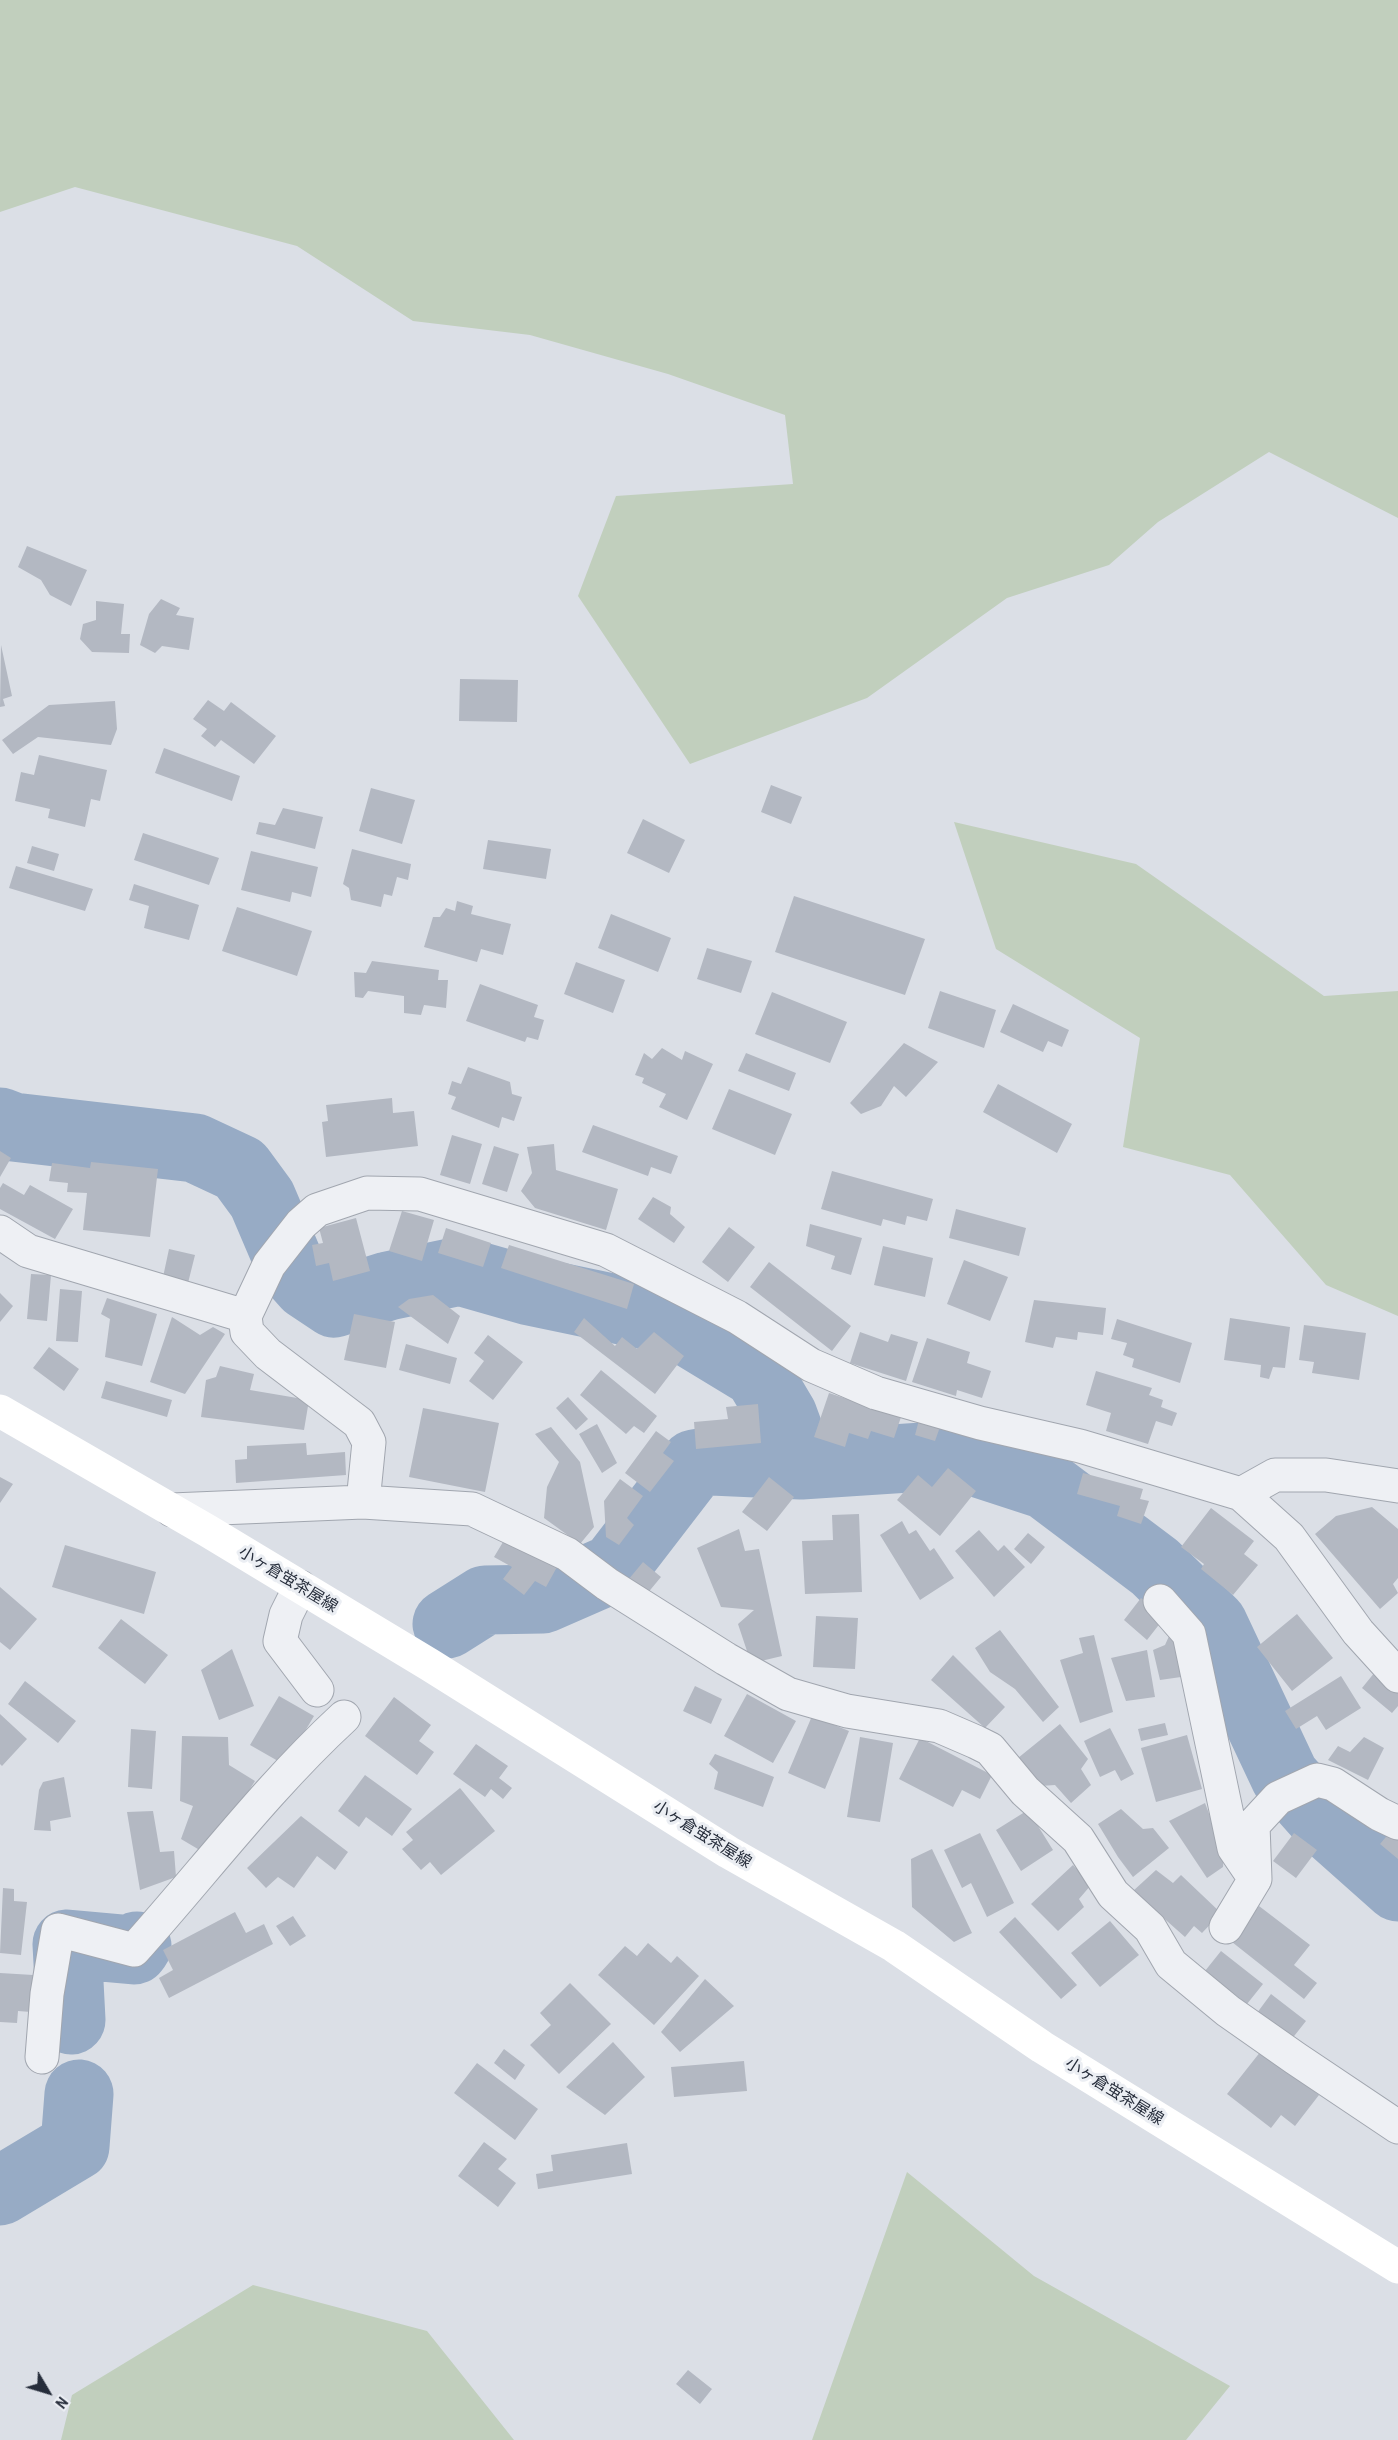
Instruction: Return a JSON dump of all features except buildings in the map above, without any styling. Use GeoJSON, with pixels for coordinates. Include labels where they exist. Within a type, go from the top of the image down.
{"type":"FeatureCollection","features":[{"type":"Feature","properties":{"kind":"street"},"geometry":{"type":"LineString","coordinates":[[363,1502],[369,1442],[359,1423],[268,1354],[247,1332],[245,1316],[269,1264],[301,1224],[317,1210],[367,1193],[420,1194],[606,1250],[737,1317],[812,1365],[876,1393],[980,1423],[1080,1446],[1241,1494],[1289,1537],[1358,1632],[1398,1676]]}},
{"type":"Feature","properties":{"kind":"street"},"geometry":{"type":"LineString","coordinates":[[0,1233],[28,1251],[245,1316]]}},
{"type":"Feature","properties":{"kind":"street","name":"小ヶ倉蛍茶屋線"},"geometry":{"type":"LineString","coordinates":[[0,1411],[300,1587],[728,1852],[894,1946],[1042,2047],[1398,2267]]}},
{"type":"Feature","properties":{"kind":"street"},"geometry":{"type":"LineString","coordinates":[[1241,1494],[1275,1475],[1326,1475],[1398,1486]]}},
{"type":"Feature","properties":{"kind":"street"},"geometry":{"type":"LineString","coordinates":[[172,1510],[363,1502],[472,1509],[567,1554],[592,1573],[726,1659],[788,1694],[847,1711],[939,1726],[990,1749],[1025,1791],[1078,1839],[1113,1894],[1150,1928],[1171,1964],[1285,2052],[1398,2127]]}},
{"type":"Feature","properties":{"kind":"street"},"geometry":{"type":"LineString","coordinates":[[300,1587],[286,1615],[280,1641],[317,1690]]}},
{"type":"Feature","properties":{"kind":"street"},"geometry":{"type":"LineString","coordinates":[[1160,1601],[1189,1634],[1234,1848],[1255,1879]]}},
{"type":"Feature","properties":{"kind":"street"},"geometry":{"type":"LineString","coordinates":[[42,2057],[47,1994],[58,1930],[134,1950],[305,1753],[344,1718]]}},
{"type":"Feature","properties":{"kind":"street"},"geometry":{"type":"LineString","coordinates":[[1227,1927],[1255,1879],[1253,1826],[1278,1798],[1317,1780],[1333,1784],[1379,1814],[1398,1823]]}},
{"type":"Feature","properties":{"kind":"green space"},"geometry":{"type":"Polygon","coordinates":[[[0,0],[1398,0],[1398,518],[1269,452],[1158,522],[1109,565],[1007,598],[867,698],[690,764],[578,596],[616,496],[793,484],[785,415],[668,374],[530,335],[413,321],[297,246],[75,187],[0,212],[0,0]]]}},
{"type":"Feature","properties":{"kind":"green space"},"geometry":{"type":"Polygon","coordinates":[[[954,822],[1136,864],[1324,996],[1398,991],[1398,1316],[1326,1285],[1230,1175],[1123,1147],[1140,1038],[996,949],[954,822]]]}},
{"type":"Feature","properties":{"kind":"green space"},"geometry":{"type":"Polygon","coordinates":[[[907,2172],[1034,2276],[1230,2386],[1186,2440],[812,2440],[907,2172]]]}},
{"type":"Feature","properties":{"kind":"green space"},"geometry":{"type":"Polygon","coordinates":[[[253,2285],[427,2331],[514,2440],[61,2440],[72,2395],[253,2285]]]}},
{"type":"Feature","properties":{"kind":"waterway"},"geometry":{"type":"LineString","coordinates":[[0,1122],[13,1127],[195,1148],[240,1169],[262,1199],[291,1267],[307,1285],[334,1303],[388,1286],[460,1271],[530,1291],[669,1320],[758,1374],[783,1416],[801,1465]]}},
{"type":"Feature","properties":{"kind":"waterway"},"geometry":{"type":"LineString","coordinates":[[447,1624],[485,1600],[543,1599],[614,1568],[694,1464],[712,1461],[801,1465],[954,1455],[1046,1485],[1155,1567],[1213,1624],[1285,1777],[1326,1823],[1398,1887]]}},
{"type":"Feature","properties":{"kind":"waterway"},"geometry":{"type":"LineString","coordinates":[[71,2020],[67,1944],[134,1950],[137,1946]]}},
{"type":"Feature","properties":{"kind":"waterway"},"geometry":{"type":"LineString","coordinates":[[0,2191],[75,2146],[79,2094]]}}]}
